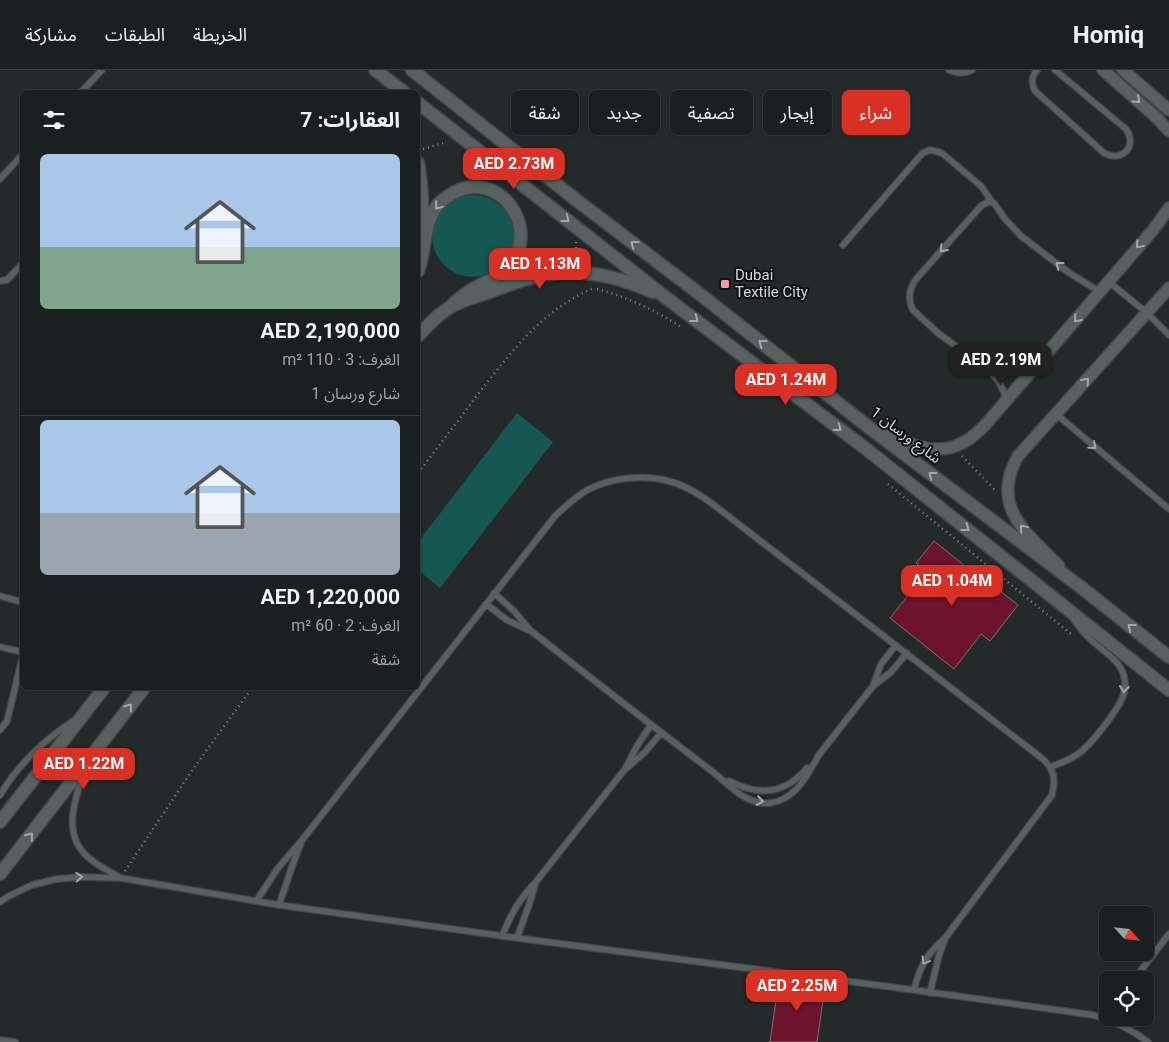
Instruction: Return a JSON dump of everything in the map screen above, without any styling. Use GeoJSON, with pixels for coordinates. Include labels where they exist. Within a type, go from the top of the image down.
{"type":"FeatureCollection","features":[{"type":"Feature","properties":{"kind":"street","name":"شارع ورسان 1"},"geometry":{"type":"LineString","coordinates":[[412,70],[872,430],[1082,588],[1169,657]]}},
{"type":"Feature","properties":{"kind":"street"},"geometry":{"type":"LineString","coordinates":[[1103,70],[1169,131]]}},
{"type":"Feature","properties":{"kind":"street"},"geometry":{"type":"LineString","coordinates":[[1123,70],[1169,110]]}},
{"type":"Feature","properties":{"kind":"street"},"geometry":{"type":"LineString","coordinates":[[376,71],[389,90]]}},
{"type":"Feature","properties":{"kind":"street"},"geometry":{"type":"LineString","coordinates":[[376,71],[401,90]]}},
{"type":"Feature","properties":{"kind":"street"},"geometry":{"type":"LineString","coordinates":[[420,105],[669,300],[865,448],[1169,690]]}},
{"type":"Feature","properties":{"kind":"street"},"geometry":{"type":"LineString","coordinates":[[420,183],[420,237]]}},
{"type":"Feature","properties":{"kind":"street"},"geometry":{"type":"LineString","coordinates":[[420,264],[430,217],[437,205],[447,196],[459,190],[472,188],[486,189],[498,194],[509,203],[516,214],[520,227],[521,241],[517,254],[510,265],[500,274],[461,296],[420,334]]}},
{"type":"Feature","properties":{"kind":"street"},"geometry":{"type":"LineString","coordinates":[[872,430],[917,447],[936,450],[957,446],[973,437],[1100,292],[1153,230],[1169,208]]}},
{"type":"Feature","properties":{"kind":"street"},"geometry":{"type":"LineString","coordinates":[[449,308],[499,288],[528,279],[551,274],[577,273],[595,274],[643,287],[669,300]]}},
{"type":"Feature","properties":{"kind":"street"},"geometry":{"type":"LineString","coordinates":[[1082,588],[1029,536],[1017,521],[1008,500],[1009,477],[1018,456],[1169,288]]}},
{"type":"Feature","properties":{"kind":"street"},"geometry":{"type":"LineString","coordinates":[[0,822],[102,690]]}},
{"type":"Feature","properties":{"kind":"street"},"geometry":{"type":"LineString","coordinates":[[0,874],[142,690]]}},
{"type":"Feature","properties":{"kind":"lane"},"geometry":{"type":"LineString","coordinates":[[83,90],[102,70]]}},
{"type":"Feature","properties":{"kind":"lane"},"geometry":{"type":"LineString","coordinates":[[949,70],[959,74],[972,70]]}},
{"type":"Feature","properties":{"kind":"lane"},"geometry":{"type":"LineString","coordinates":[[1038,70],[1032,78],[1035,91],[1104,153],[1114,157],[1124,153],[1130,144],[1126,129],[1055,70]]}},
{"type":"Feature","properties":{"kind":"lane"},"geometry":{"type":"LineString","coordinates":[[843,244],[920,156],[926,151],[935,150],[943,154],[981,186],[1010,226],[1021,236],[1076,278],[1100,292]]}},
{"type":"Feature","properties":{"kind":"lane"},"geometry":{"type":"LineString","coordinates":[[0,179],[20,156]]}},
{"type":"Feature","properties":{"kind":"lane"},"geometry":{"type":"LineString","coordinates":[[992,202],[984,203],[917,278],[910,289],[909,295],[913,310],[921,318],[994,375],[1006,400]]}},
{"type":"Feature","properties":{"kind":"lane"},"geometry":{"type":"LineString","coordinates":[[0,281],[7,280],[20,266]]}},
{"type":"Feature","properties":{"kind":"lane"},"geometry":{"type":"LineString","coordinates":[[1108,282],[1147,313],[1169,335]]}},
{"type":"Feature","properties":{"kind":"lane"},"geometry":{"type":"LineString","coordinates":[[1056,414],[1169,509]]}},
{"type":"Feature","properties":{"kind":"lane"},"geometry":{"type":"LineString","coordinates":[[420,689],[555,516],[571,501],[589,489],[609,482],[630,478],[651,478],[672,482],[692,490],[1046,761],[1054,775],[1052,795],[946,937],[924,960],[914,990]]}},
{"type":"Feature","properties":{"kind":"lane"},"geometry":{"type":"LineString","coordinates":[[494,593],[514,610],[530,630],[742,795],[755,801],[769,803],[783,800],[795,792],[819,755]]}},
{"type":"Feature","properties":{"kind":"lane"},"geometry":{"type":"LineString","coordinates":[[0,596],[20,601]]}},
{"type":"Feature","properties":{"kind":"lane"},"geometry":{"type":"LineString","coordinates":[[486,604],[507,620],[530,630]]}},
{"type":"Feature","properties":{"kind":"lane"},"geometry":{"type":"LineString","coordinates":[[1050,768],[1086,748],[1118,707],[1125,691],[1125,682],[1120,666],[1088,638],[1068,610]]}},
{"type":"Feature","properties":{"kind":"lane"},"geometry":{"type":"LineString","coordinates":[[873,686],[881,664],[896,645]]}},
{"type":"Feature","properties":{"kind":"lane"},"geometry":{"type":"LineString","coordinates":[[0,647],[20,652]]}},
{"type":"Feature","properties":{"kind":"lane"},"geometry":{"type":"LineString","coordinates":[[720,776],[740,787],[756,791],[773,790],[789,785],[802,775],[819,755],[873,686],[891,672],[907,654]]}},
{"type":"Feature","properties":{"kind":"lane"},"geometry":{"type":"LineString","coordinates":[[0,730],[7,721],[20,667]]}},
{"type":"Feature","properties":{"kind":"lane"},"geometry":{"type":"LineString","coordinates":[[257,900],[278,868],[303,839],[419,690]]}},
{"type":"Feature","properties":{"kind":"lane"},"geometry":{"type":"LineString","coordinates":[[0,795],[21,767],[40,747],[60,729],[83,714]]}},
{"type":"Feature","properties":{"kind":"lane"},"geometry":{"type":"LineString","coordinates":[[502,936],[515,908],[625,769],[651,725]]}},
{"type":"Feature","properties":{"kind":"lane"},"geometry":{"type":"LineString","coordinates":[[625,769],[645,752],[661,733]]}},
{"type":"Feature","properties":{"kind":"lane"},"geometry":{"type":"LineString","coordinates":[[87,763],[72,817],[74,832],[79,846],[88,857],[121,878]]}},
{"type":"Feature","properties":{"kind":"lane"},"geometry":{"type":"LineString","coordinates":[[279,904],[303,839]]}},
{"type":"Feature","properties":{"kind":"lane"},"geometry":{"type":"LineString","coordinates":[[0,902],[32,885],[57,879],[82,877],[121,878],[279,904],[502,936],[1099,1015]]}},
{"type":"Feature","properties":{"kind":"lane"},"geometry":{"type":"LineString","coordinates":[[518,938],[535,883]]}},
{"type":"Feature","properties":{"kind":"lane"},"geometry":{"type":"LineString","coordinates":[[1141,971],[1169,934]]}},
{"type":"Feature","properties":{"kind":"lane"},"geometry":{"type":"LineString","coordinates":[[930,993],[939,955],[946,937]]}},
{"type":"Feature","properties":{"kind":"lane"},"geometry":{"type":"LineString","coordinates":[[1127,1026],[1148,1042]]}},
{"type":"Feature","properties":{"kind":"lane"},"geometry":{"type":"LineString","coordinates":[[0,1040],[15,1042]]}},
{"type":"Feature","properties":{"kind":"path"},"geometry":{"type":"LineString","coordinates":[[577,273],[577,284],[608,292],[646,307],[689,332]]}},
{"type":"Feature","properties":{"kind":"path"},"geometry":{"type":"LineString","coordinates":[[420,470],[511,352],[533,328],[558,308],[593,288],[614,279]]}},
{"type":"Feature","properties":{"kind":"path"},"geometry":{"type":"LineString","coordinates":[[961,455],[1000,494]]}},
{"type":"Feature","properties":{"kind":"path"},"geometry":{"type":"LineString","coordinates":[[888,484],[1077,638]]}},
{"type":"Feature","properties":{"kind":"path"},"geometry":{"type":"LineString","coordinates":[[121,878],[192,769],[251,690]]}},
{"type":"Feature","properties":{"kind":"shaded area"},"geometry":{"type":"Polygon","coordinates":[[[465,195],[481,195],[496,202],[507,213],[514,228],[511,252],[502,265],[481,277],[465,277],[450,270],[439,259],[432,244],[432,228],[439,213],[450,202],[465,195]]]}},
{"type":"Feature","properties":{"kind":"shaded area"},"geometry":{"type":"Polygon","coordinates":[[[517,413],[553,442],[440,588],[420,572],[420,539],[517,413]]]}},
{"type":"Feature","properties":{"kind":"building"},"geometry":{"type":"Polygon","coordinates":[[[934,541],[981,579],[982,577],[1018,605],[990,641],[981,634],[954,669],[890,618],[927,572],[916,563],[934,541]]]}},
{"type":"Feature","properties":{"kind":"building"},"geometry":{"type":"Polygon","coordinates":[[[779,979],[825,986],[817,1042],[770,1042],[779,979]]]}},
{"type":"Feature","properties":{"kind":"place","name":"Dubai Textile City"},"geometry":{"type":"Point","coordinates":[725,284]}}]}
